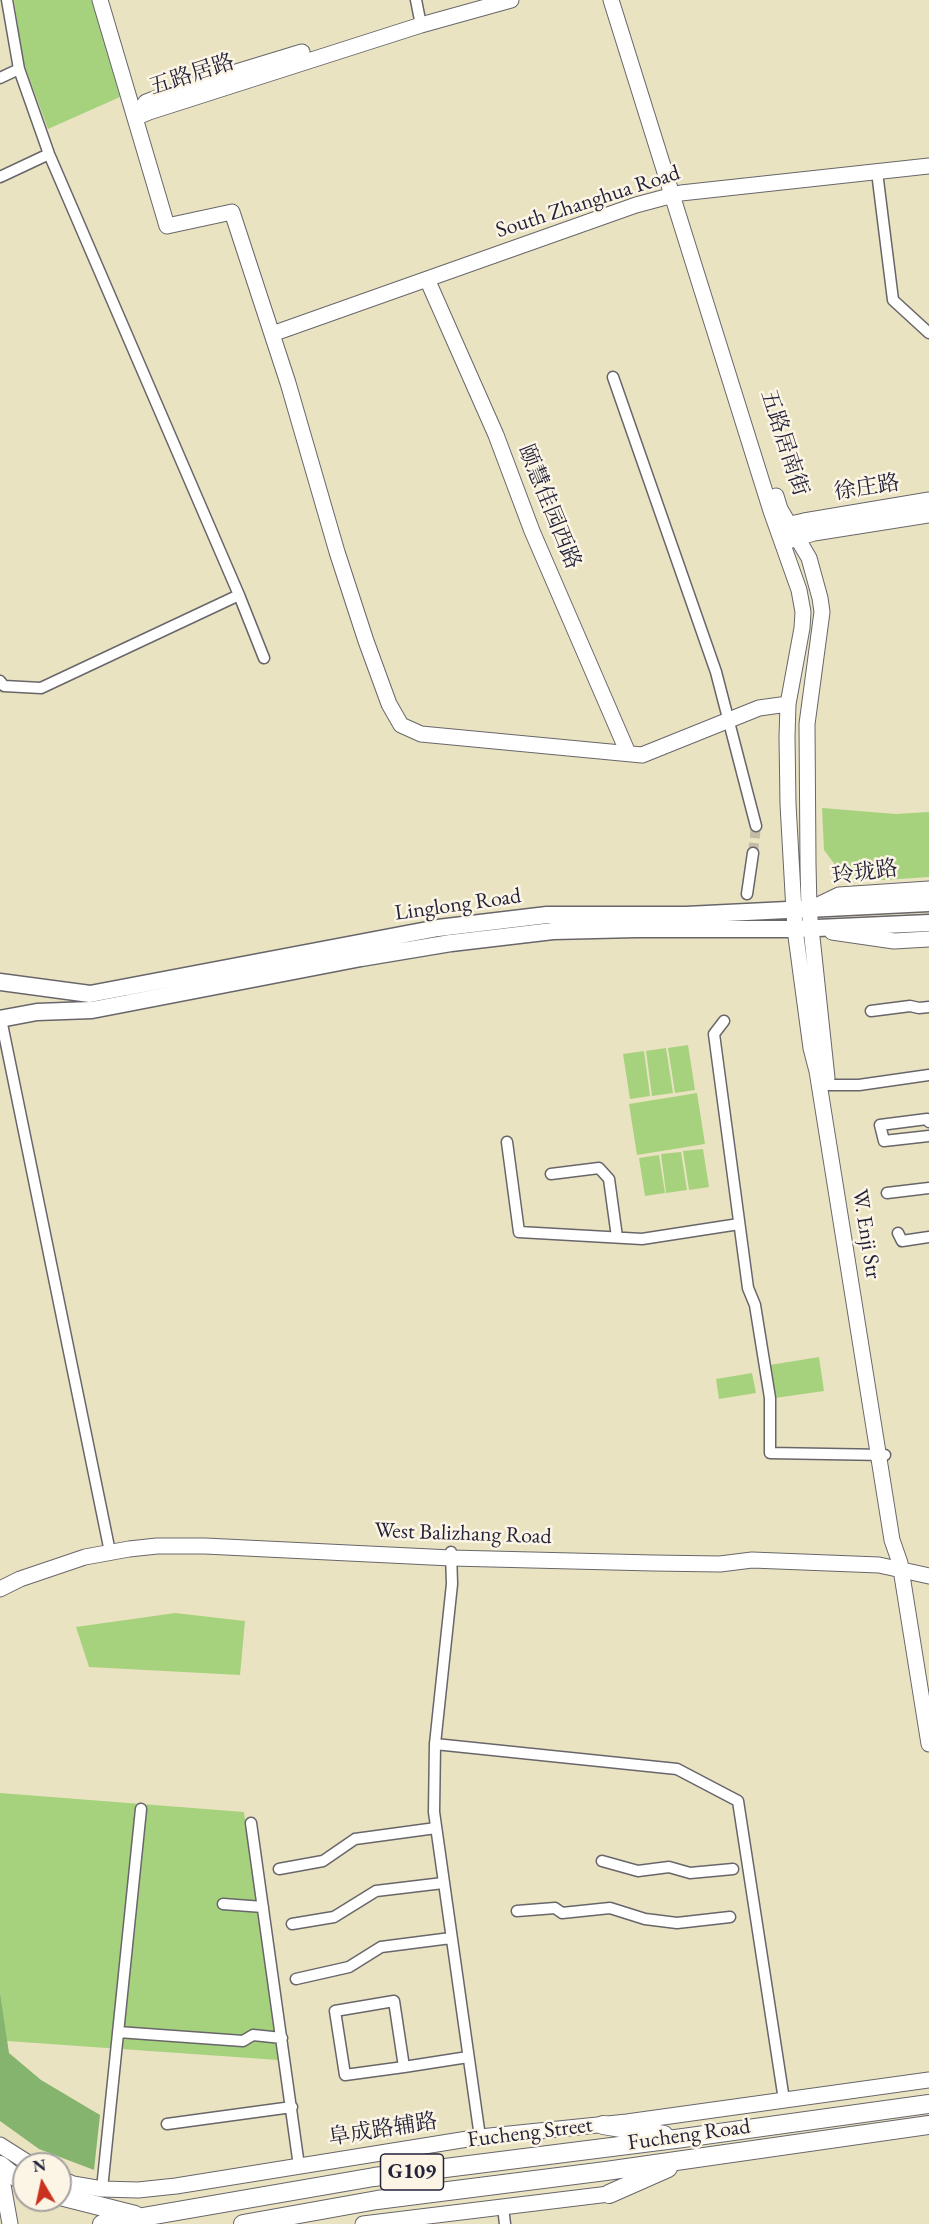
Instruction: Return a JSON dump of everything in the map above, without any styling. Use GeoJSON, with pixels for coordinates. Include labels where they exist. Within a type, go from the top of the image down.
{"type":"FeatureCollection","features":[{"type":"Feature","properties":{"kind":"highway","name":"Fucheng Street"},"geometry":{"type":"LineString","coordinates":[[102,2224],[374,2177],[929,2104]]}},
{"type":"Feature","properties":{"kind":"highway"},"geometry":{"type":"LineString","coordinates":[[603,2125],[683,2138]]}},
{"type":"Feature","properties":{"kind":"highway","name":"Fucheng Road"},"geometry":{"type":"LineString","coordinates":[[243,2224],[378,2200],[929,2125]]}},
{"type":"Feature","properties":{"kind":"highway"},"geometry":{"type":"LineString","coordinates":[[609,2194],[688,2159]]}},
{"type":"Feature","properties":{"kind":"highway"},"geometry":{"type":"LineString","coordinates":[[72,2199],[142,2217]]}},
{"type":"Feature","properties":{"kind":"main road","name":"Linglong Road"},"geometry":{"type":"LineString","coordinates":[[0,982],[90,994],[438,928],[547,915],[629,913],[686,915],[929,903]]}},
{"type":"Feature","properties":{"kind":"main road","name":"Linglong Road"},"geometry":{"type":"LineString","coordinates":[[1,1019],[37,1012],[92,1010],[372,957],[553,931],[803,929],[929,923]]}},
{"type":"Feature","properties":{"kind":"street"},"geometry":{"type":"LineString","coordinates":[[7,0],[20,69],[49,154],[264,658]]}},
{"type":"Feature","properties":{"kind":"street"},"geometry":{"type":"LineString","coordinates":[[100,0],[167,226],[232,212],[272,334],[337,552],[389,704],[401,725],[421,735],[642,755],[759,708],[788,704]]}},
{"type":"Feature","properties":{"kind":"street"},"geometry":{"type":"LineString","coordinates":[[416,0],[420,21]]}},
{"type":"Feature","properties":{"kind":"street","name":"五路居路"},"geometry":{"type":"LineString","coordinates":[[135,118],[479,0]]}},
{"type":"Feature","properties":{"kind":"street","name":"五路居路"},"geometry":{"type":"LineString","coordinates":[[420,21],[511,0]]}},
{"type":"Feature","properties":{"kind":"street","name":"五路居南街"},"geometry":{"type":"LineString","coordinates":[[611,0],[783,526],[790,540],[803,612],[788,704],[788,804],[802,910]]}},
{"type":"Feature","properties":{"kind":"street","name":"五路居南街"},"geometry":{"type":"LineString","coordinates":[[621,0],[780,509],[783,526]]}},
{"type":"Feature","properties":{"kind":"street"},"geometry":{"type":"LineString","coordinates":[[0,78],[20,69]]}},
{"type":"Feature","properties":{"kind":"street"},"geometry":{"type":"LineString","coordinates":[[0,177],[49,154]]}},
{"type":"Feature","properties":{"kind":"street","name":"South Zhanghua Road"},"geometry":{"type":"LineString","coordinates":[[272,334],[636,205],[681,193],[929,166]]}},
{"type":"Feature","properties":{"kind":"street"},"geometry":{"type":"LineString","coordinates":[[877,171],[893,300],[929,333]]}},
{"type":"Feature","properties":{"kind":"street","name":"颐慧佳园西路"},"geometry":{"type":"LineString","coordinates":[[427,279],[496,435],[532,531],[628,753]]}},
{"type":"Feature","properties":{"kind":"street"},"geometry":{"type":"LineString","coordinates":[[613,377],[716,672],[756,826]]}},
{"type":"Feature","properties":{"kind":"street","name":"徐庄路"},"geometry":{"type":"LineString","coordinates":[[783,526],[929,500]]}},
{"type":"Feature","properties":{"kind":"street","name":"徐庄路"},"geometry":{"type":"LineString","coordinates":[[790,540],[814,533],[929,515]]}},
{"type":"Feature","properties":{"kind":"street","name":"五路居南街"},"geometry":{"type":"LineString","coordinates":[[790,540],[809,558],[822,612],[807,724],[802,910]]}},
{"type":"Feature","properties":{"kind":"street"},"geometry":{"type":"LineString","coordinates":[[0,681],[4,686],[41,688],[239,595]]}},
{"type":"Feature","properties":{"kind":"street"},"geometry":{"type":"LineString","coordinates":[[747,894],[753,853]]}},
{"type":"Feature","properties":{"kind":"street","name":"玲珑路"},"geometry":{"type":"LineString","coordinates":[[802,910],[838,895],[929,889]]}},
{"type":"Feature","properties":{"kind":"street","name":"W. Enji Str"},"geometry":{"type":"LineString","coordinates":[[802,910],[810,1041],[882,1455],[903,1541],[901,1567],[929,1744]]}},
{"type":"Feature","properties":{"kind":"street"},"geometry":{"type":"LineString","coordinates":[[803,929],[894,941],[929,939]]}},
{"type":"Feature","properties":{"kind":"street","name":"W. Enji Str"},"geometry":{"type":"LineString","coordinates":[[803,929],[882,1455]]}},
{"type":"Feature","properties":{"kind":"street"},"geometry":{"type":"LineString","coordinates":[[871,1011],[910,1006],[929,1007]]}},
{"type":"Feature","properties":{"kind":"street"},"geometry":{"type":"LineString","coordinates":[[1,1019],[109,1549]]}},
{"type":"Feature","properties":{"kind":"street"},"geometry":{"type":"LineString","coordinates":[[724,1021],[714,1034],[748,1288],[755,1305],[770,1398],[770,1453],[882,1455]]}},
{"type":"Feature","properties":{"kind":"street"},"geometry":{"type":"LineString","coordinates":[[828,1085],[859,1085],[929,1075]]}},
{"type":"Feature","properties":{"kind":"street"},"geometry":{"type":"LineString","coordinates":[[929,1122],[927,1119],[880,1125],[884,1141],[929,1136]]}},
{"type":"Feature","properties":{"kind":"street"},"geometry":{"type":"LineString","coordinates":[[507,1143],[519,1232],[642,1239],[740,1224]]}},
{"type":"Feature","properties":{"kind":"street"},"geometry":{"type":"LineString","coordinates":[[551,1174],[599,1168],[609,1179],[617,1238]]}},
{"type":"Feature","properties":{"kind":"street"},"geometry":{"type":"LineString","coordinates":[[887,1193],[929,1188]]}},
{"type":"Feature","properties":{"kind":"street"},"geometry":{"type":"LineString","coordinates":[[898,1233],[902,1241],[929,1237]]}},
{"type":"Feature","properties":{"kind":"street","name":"West Balizhang Road"},"geometry":{"type":"LineString","coordinates":[[0,1581],[78,1551],[109,1549],[159,1540],[185,1539],[451,1555],[718,1558],[750,1554],[879,1558],[929,1576]]}},
{"type":"Feature","properties":{"kind":"street","name":"West Balizhang Road"},"geometry":{"type":"LineString","coordinates":[[0,1589],[20,1579],[109,1549]]}},
{"type":"Feature","properties":{"kind":"street"},"geometry":{"type":"LineString","coordinates":[[451,1555],[453,1584],[435,1744],[434,1812],[480,2136]]}},
{"type":"Feature","properties":{"kind":"street","name":"West Balizhang Road"},"geometry":{"type":"LineString","coordinates":[[901,1567],[929,1566]]}},
{"type":"Feature","properties":{"kind":"street"},"geometry":{"type":"LineString","coordinates":[[435,1744],[677,1769],[738,1801],[784,2100]]}},
{"type":"Feature","properties":{"kind":"street"},"geometry":{"type":"LineString","coordinates":[[102,2189],[141,1809]]}},
{"type":"Feature","properties":{"kind":"street"},"geometry":{"type":"LineString","coordinates":[[251,1823],[299,2166]]}},
{"type":"Feature","properties":{"kind":"street"},"geometry":{"type":"LineString","coordinates":[[279,1869],[323,1861],[355,1839],[436,1828]]}},
{"type":"Feature","properties":{"kind":"street"},"geometry":{"type":"LineString","coordinates":[[602,1861],[638,1871],[669,1867],[690,1873],[733,1869]]}},
{"type":"Feature","properties":{"kind":"street"},"geometry":{"type":"LineString","coordinates":[[292,1924],[334,1917],[376,1891],[443,1883]]}},
{"type":"Feature","properties":{"kind":"street"},"geometry":{"type":"LineString","coordinates":[[223,1904],[263,1907]]}},
{"type":"Feature","properties":{"kind":"street"},"geometry":{"type":"LineString","coordinates":[[517,1911],[555,1908],[562,1913],[610,1908],[645,1919],[677,1923],[730,1917]]}},
{"type":"Feature","properties":{"kind":"street"},"geometry":{"type":"LineString","coordinates":[[296,1979],[350,1967],[381,1947],[451,1938]]}},
{"type":"Feature","properties":{"kind":"street"},"geometry":{"type":"LineString","coordinates":[[404,2067],[394,2001],[335,2011],[345,2076],[404,2067],[468,2057]]}},
{"type":"Feature","properties":{"kind":"street"},"geometry":{"type":"LineString","coordinates":[[118,2032],[243,2041],[253,2035],[282,2038]]}},
{"type":"Feature","properties":{"kind":"street","name":"阜成路辅路"},"geometry":{"type":"LineString","coordinates":[[72,2184],[102,2189],[138,2190],[176,2186],[480,2136],[603,2125],[929,2080]]}},
{"type":"Feature","properties":{"kind":"street"},"geometry":{"type":"LineString","coordinates":[[167,2124],[292,2107]]}},
{"type":"Feature","properties":{"kind":"street"},"geometry":{"type":"LineString","coordinates":[[0,2167],[10,2224]]}},
{"type":"Feature","properties":{"kind":"street"},"geometry":{"type":"LineString","coordinates":[[363,2224],[609,2194]]}},
{"type":"Feature","properties":{"kind":"street"},"geometry":{"type":"LineString","coordinates":[[503,2207],[505,2224]]}},
{"type":"Feature","properties":{"kind":"green space"},"geometry":{"type":"Polygon","coordinates":[[[14,0],[96,0],[98,18],[120,97],[48,129],[23,61],[14,0]]]}},
{"type":"Feature","properties":{"kind":"green space"},"geometry":{"type":"Polygon","coordinates":[[[822,808],[896,814],[929,812],[929,877],[884,880],[845,878],[824,850],[822,808]]]}},
{"type":"Feature","properties":{"kind":"green space"},"geometry":{"type":"Polygon","coordinates":[[[688,1045],[695,1090],[675,1093],[668,1048],[688,1045]]]}},
{"type":"Feature","properties":{"kind":"green space"},"geometry":{"type":"Polygon","coordinates":[[[666,1048],[673,1093],[652,1096],[646,1051],[666,1048]]]}},
{"type":"Feature","properties":{"kind":"green space"},"geometry":{"type":"Polygon","coordinates":[[[644,1051],[650,1096],[630,1099],[623,1054],[644,1051]]]}},
{"type":"Feature","properties":{"kind":"green space"},"geometry":{"type":"Polygon","coordinates":[[[697,1093],[705,1144],[637,1155],[629,1104],[697,1093]]]}},
{"type":"Feature","properties":{"kind":"green space"},"geometry":{"type":"Polygon","coordinates":[[[703,1149],[709,1187],[689,1190],[683,1151],[703,1149]]]}},
{"type":"Feature","properties":{"kind":"green space"},"geometry":{"type":"Polygon","coordinates":[[[681,1152],[687,1190],[666,1193],[661,1154],[681,1152]]]}},
{"type":"Feature","properties":{"kind":"green space"},"geometry":{"type":"Polygon","coordinates":[[[659,1155],[665,1193],[645,1196],[639,1158],[659,1155]]]}},
{"type":"Feature","properties":{"kind":"green space"},"geometry":{"type":"Polygon","coordinates":[[[819,1357],[824,1391],[775,1398],[770,1365],[819,1357]]]}},
{"type":"Feature","properties":{"kind":"green space"},"geometry":{"type":"Polygon","coordinates":[[[752,1373],[756,1393],[719,1399],[716,1379],[752,1373]]]}},
{"type":"Feature","properties":{"kind":"green space"},"geometry":{"type":"Polygon","coordinates":[[[175,1613],[245,1621],[240,1675],[89,1667],[76,1627],[175,1613]]]}},
{"type":"Feature","properties":{"kind":"green space"},"geometry":{"type":"Polygon","coordinates":[[[0,1793],[244,1812],[278,2060],[7,2041],[0,1992],[0,1793]]]}},
{"type":"Feature","properties":{"kind":"green space"},"geometry":{"type":"Polygon","coordinates":[[[0,1992],[9,2053],[41,2080],[100,2115],[94,2170],[72,2162],[72,2152],[47,2152],[39,2149],[0,2121],[0,1992]]]}},
{"type":"Feature","properties":{"kind":"tunnel"},"geometry":{"type":"LineString","coordinates":[[753,853],[756,826]]}}]}
